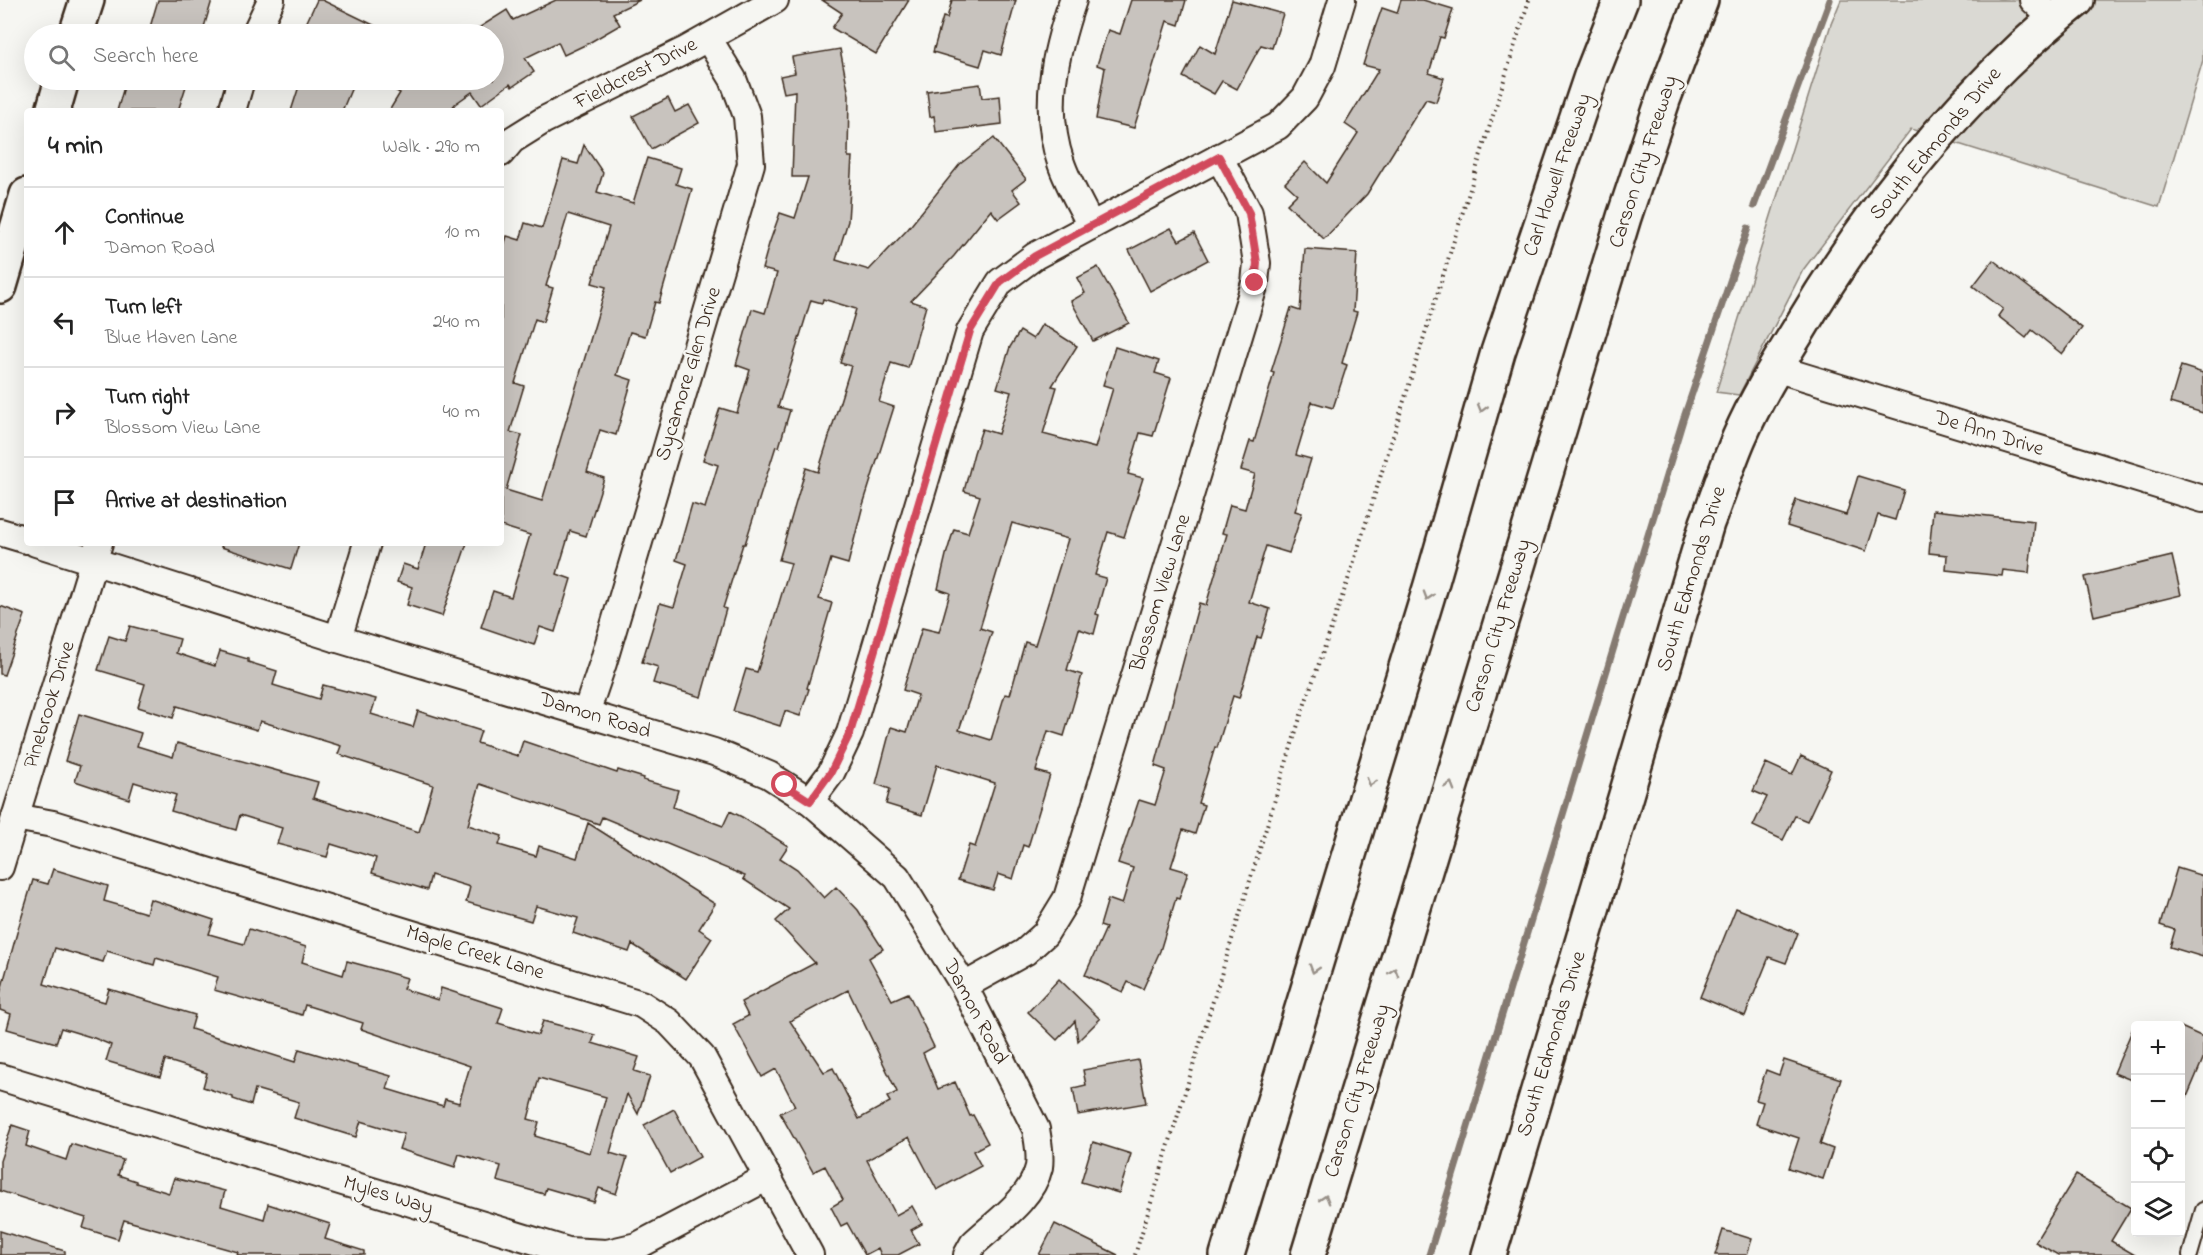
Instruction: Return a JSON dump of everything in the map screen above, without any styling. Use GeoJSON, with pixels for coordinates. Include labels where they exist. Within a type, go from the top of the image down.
{"type":"FeatureCollection","features":[{"type":"Feature","properties":{"kind":"main road"},"geometry":{"type":"LineString","coordinates":[[79,24],[87,0]]}},
{"type":"Feature","properties":{"kind":"main road"},"geometry":{"type":"LineString","coordinates":[[1227,1255],[1431,585],[1498,352],[1514,245],[1599,0]]}},
{"type":"Feature","properties":{"kind":"main road","name":"Carl Howell Freeway"},"geometry":{"type":"LineString","coordinates":[[1498,352],[1591,76],[1622,0]]}},
{"type":"Feature","properties":{"kind":"main road","name":"Carson City Freeway"},"geometry":{"type":"LineString","coordinates":[[1308,1255],[1525,538],[1645,153],[1701,0]]}},
{"type":"Feature","properties":{"kind":"main road"},"geometry":{"type":"LineString","coordinates":[[1525,538],[1628,243],[1722,0]]}},
{"type":"Feature","properties":{"kind":"main road","name":"South Edmonds Drive"},"geometry":{"type":"LineString","coordinates":[[1489,1255],[1707,523],[1739,437],[1775,368],[1827,281],[1890,190],[2054,6]]}},
{"type":"Feature","properties":{"kind":"main road"},"geometry":{"type":"LineString","coordinates":[[54,108],[59,90]]}},
{"type":"Feature","properties":{"kind":"main road"},"geometry":{"type":"LineString","coordinates":[[0,286],[24,205]]}},
{"type":"Feature","properties":{"kind":"street"},"geometry":{"type":"LineString","coordinates":[[260,24],[271,0]]}},
{"type":"Feature","properties":{"kind":"street","name":"Fieldcrest Drive"},"geometry":{"type":"LineString","coordinates":[[504,149],[512,140],[544,120],[708,38],[775,0]]}},
{"type":"Feature","properties":{"kind":"street"},"geometry":{"type":"LineString","coordinates":[[1073,0],[1059,42],[1051,114],[1061,164],[1091,226]]}},
{"type":"Feature","properties":{"kind":"street"},"geometry":{"type":"LineString","coordinates":[[810,801],[831,772],[850,733],[970,331],[1000,282],[1035,256],[1278,126],[1305,98],[1322,66],[1342,0]]}},
{"type":"Feature","properties":{"kind":"street","name":"Sycamore Glen Drive"},"geometry":{"type":"LineString","coordinates":[[586,713],[603,663],[751,164],[747,116],[733,79],[708,38]]}},
{"type":"Feature","properties":{"kind":"street"},"geometry":{"type":"LineString","coordinates":[[233,108],[238,90]]}},
{"type":"Feature","properties":{"kind":"street","name":"Blossom View Lane"},"geometry":{"type":"LineString","coordinates":[[964,986],[1025,952],[1045,934],[1067,898],[1255,283],[1257,263],[1249,213],[1219,157]]}},
{"type":"Feature","properties":{"kind":"street","name":"De Ann Drive"},"geometry":{"type":"LineString","coordinates":[[1775,368],[2203,500]]}},
{"type":"Feature","properties":{"kind":"street"},"geometry":{"type":"LineString","coordinates":[[0,532],[24,539]]}},
{"type":"Feature","properties":{"kind":"street","name":"Damon Road"},"geometry":{"type":"LineString","coordinates":[[56,546],[96,552],[338,639],[714,752],[770,775],[810,801],[897,877],[964,986],[1036,1129],[1040,1156],[1038,1169],[1029,1190],[973,1244],[967,1255]]}},
{"type":"Feature","properties":{"kind":"street"},"geometry":{"type":"LineString","coordinates":[[338,639],[366,546]]}},
{"type":"Feature","properties":{"kind":"street","name":"Pinebrook Drive"},"geometry":{"type":"LineString","coordinates":[[0,867],[96,552]]}},
{"type":"Feature","properties":{"kind":"street","name":"Maple Creek Lane"},"geometry":{"type":"LineString","coordinates":[[15,817],[53,824],[641,1004],[669,1022],[702,1057],[810,1255]]}},
{"type":"Feature","properties":{"kind":"street","name":"Myles Way"},"geometry":{"type":"LineString","coordinates":[[0,1077],[568,1251],[607,1253],[637,1246],[768,1177]]}},
{"type":"Feature","properties":{"kind":"lane"},"geometry":{"type":"LineString","coordinates":[[2190,1255],[2203,1210]]}},
{"type":"Feature","properties":{"kind":"path"},"geometry":{"type":"LineString","coordinates":[[1135,1255],[1300,718],[1350,574],[1530,0]]}},
{"type":"Feature","properties":{"kind":"shaded area"},"geometry":{"type":"Polygon","coordinates":[[[1841,0],[2203,0],[2203,60],[2159,207],[1911,129],[1803,270],[1739,395],[1716,392],[1831,24],[1841,0]]]}},
{"type":"Feature","properties":{"kind":"building"},"geometry":{"type":"Polygon","coordinates":[[[158,0],[212,0],[205,24],[151,24],[158,0]]]}},
{"type":"Feature","properties":{"kind":"building"},"geometry":{"type":"Polygon","coordinates":[[[317,0],[322,0],[371,24],[306,24],[317,0]]]}},
{"type":"Feature","properties":{"kind":"building"},"geometry":{"type":"Polygon","coordinates":[[[556,0],[640,0],[613,13],[620,25],[587,44],[564,55],[558,42],[525,58],[534,72],[512,87],[510,84],[504,88],[504,24],[485,24],[507,10],[513,20],[556,0]]]}},
{"type":"Feature","properties":{"kind":"building"},"geometry":{"type":"Polygon","coordinates":[[[822,0],[909,0],[876,54],[832,28],[842,13],[822,0]]]}},
{"type":"Feature","properties":{"kind":"building"},"geometry":{"type":"Polygon","coordinates":[[[952,0],[1016,0],[1001,55],[985,50],[980,66],[933,52],[943,17],[947,18],[952,0]]]}},
{"type":"Feature","properties":{"kind":"building"},"geometry":{"type":"Polygon","coordinates":[[[1131,0],[1186,0],[1179,25],[1167,21],[1134,128],[1096,119],[1105,68],[1097,65],[1108,30],[1120,34],[1131,0]]]}},
{"type":"Feature","properties":{"kind":"building"},"geometry":{"type":"Polygon","coordinates":[[[1232,0],[1283,14],[1272,48],[1261,45],[1237,89],[1222,81],[1214,94],[1183,77],[1200,45],[1215,54],[1232,0]]]}},
{"type":"Feature","properties":{"kind":"building"},"geometry":{"type":"Polygon","coordinates":[[[1401,0],[1423,0],[1453,9],[1444,38],[1440,37],[1429,73],[1444,78],[1436,102],[1426,99],[1367,194],[1324,239],[1287,204],[1297,194],[1285,183],[1305,162],[1326,183],[1358,133],[1345,124],[1379,69],[1363,65],[1371,39],[1382,8],[1397,13],[1401,0]]]}},
{"type":"Feature","properties":{"kind":"building"},"geometry":{"type":"Polygon","coordinates":[[[840,49],[849,95],[848,157],[852,157],[848,221],[836,260],[869,270],[908,229],[960,164],[994,138],[1026,179],[1012,190],[1021,202],[998,219],[991,210],[954,256],[911,301],[926,306],[908,368],[891,363],[879,402],[894,407],[863,505],[848,564],[831,559],[819,599],[832,603],[807,688],[809,689],[800,716],[785,711],[780,726],[733,711],[746,669],[757,672],[773,623],[791,563],[779,560],[806,468],[818,472],[851,366],[840,363],[856,309],[823,299],[822,303],[811,300],[778,407],[790,410],[723,608],[726,609],[701,697],[653,683],[658,667],[642,662],[660,603],[674,607],[687,564],[676,560],[692,504],[705,508],[718,465],[703,460],[720,408],[737,413],[750,370],[736,365],[752,309],[765,313],[777,273],[762,269],[769,244],[780,213],[795,218],[808,177],[792,177],[795,91],[784,93],[780,76],[795,73],[792,57],[840,49]]]}},
{"type":"Feature","properties":{"kind":"building"},"geometry":{"type":"Polygon","coordinates":[[[980,84],[982,98],[1000,96],[1002,124],[936,132],[934,116],[930,117],[927,91],[980,84]]]}},
{"type":"Feature","properties":{"kind":"building"},"geometry":{"type":"Polygon","coordinates":[[[123,90],[185,90],[179,108],[118,108],[123,90]]]}},
{"type":"Feature","properties":{"kind":"building"},"geometry":{"type":"Polygon","coordinates":[[[298,90],[351,90],[343,108],[292,108],[298,90]]]}},
{"type":"Feature","properties":{"kind":"building"},"geometry":{"type":"Polygon","coordinates":[[[395,90],[502,90],[481,105],[472,92],[452,108],[391,108],[400,93],[395,90]]]}},
{"type":"Feature","properties":{"kind":"building"},"geometry":{"type":"Polygon","coordinates":[[[668,98],[675,112],[689,105],[699,123],[651,149],[633,116],[668,98]]]}},
{"type":"Feature","properties":{"kind":"building"},"geometry":{"type":"Polygon","coordinates":[[[584,145],[603,173],[597,192],[633,203],[647,158],[681,168],[676,184],[692,189],[659,303],[655,302],[645,336],[630,332],[617,375],[632,380],[616,435],[600,430],[587,472],[604,478],[586,536],[570,531],[557,574],[571,579],[555,632],[540,627],[534,645],[481,627],[493,591],[511,597],[530,535],[504,527],[504,246],[507,236],[520,240],[525,223],[542,228],[563,160],[578,164],[584,145]],[[568,214],[546,286],[553,288],[543,322],[535,319],[515,383],[524,386],[510,432],[522,435],[506,490],[542,501],[606,287],[592,283],[609,227],[568,214]]]}},
{"type":"Feature","properties":{"kind":"building"},"geometry":{"type":"Polygon","coordinates":[[[1171,228],[1179,241],[1194,233],[1208,260],[1150,291],[1129,250],[1171,228]]]}},
{"type":"Feature","properties":{"kind":"building"},"geometry":{"type":"Polygon","coordinates":[[[1305,249],[1357,253],[1353,311],[1357,312],[1342,363],[1347,365],[1333,408],[1312,402],[1296,455],[1311,459],[1295,511],[1302,513],[1289,553],[1266,546],[1249,602],[1270,609],[1261,638],[1257,637],[1239,698],[1233,696],[1217,748],[1215,747],[1198,803],[1204,805],[1195,834],[1183,830],[1171,867],[1188,872],[1179,899],[1176,898],[1160,951],[1143,989],[1128,982],[1123,992],[1085,975],[1106,928],[1100,926],[1108,899],[1122,904],[1133,868],[1118,863],[1139,800],[1155,805],[1166,770],[1155,766],[1199,603],[1206,605],[1227,534],[1222,533],[1230,505],[1245,509],[1255,474],[1241,470],[1250,441],[1254,442],[1274,373],[1271,372],[1291,308],[1300,311],[1305,249]]]}},
{"type":"Feature","properties":{"kind":"building"},"geometry":{"type":"Polygon","coordinates":[[[1993,260],[2082,328],[2062,354],[2032,330],[2026,338],[1998,316],[2003,309],[1973,286],[1993,260]]]}},
{"type":"Feature","properties":{"kind":"building"},"geometry":{"type":"Polygon","coordinates":[[[1098,267],[1129,323],[1093,341],[1071,301],[1085,293],[1077,278],[1098,267]]]}},
{"type":"Feature","properties":{"kind":"building"},"geometry":{"type":"Polygon","coordinates":[[[1042,324],[1077,346],[1052,386],[1057,387],[1043,434],[1095,448],[1113,388],[1103,385],[1115,347],[1159,361],[1155,373],[1171,378],[1153,436],[1140,433],[1128,474],[1143,478],[1124,537],[1108,532],[1095,575],[1106,578],[1096,614],[1099,615],[1094,634],[1079,629],[1067,670],[1082,675],[1064,736],[1048,731],[1036,771],[1050,775],[1028,847],[1023,845],[1013,879],[998,874],[993,890],[958,880],[969,845],[975,847],[995,783],[937,765],[922,815],[886,804],[890,789],[876,784],[891,727],[907,732],[918,695],[903,690],[922,628],[939,632],[950,593],[938,589],[946,555],[954,529],[968,533],[980,496],[964,491],[974,453],[982,429],[998,434],[1011,392],[997,388],[1010,347],[1020,331],[1033,339],[1042,324]],[[1012,523],[980,628],[992,632],[959,730],[991,740],[1005,694],[1010,695],[1025,642],[1035,645],[1068,539],[1012,523]]]}},
{"type":"Feature","properties":{"kind":"building"},"geometry":{"type":"Polygon","coordinates":[[[2181,366],[2203,373],[2203,413],[2170,403],[2181,366]]]}},
{"type":"Feature","properties":{"kind":"building"},"geometry":{"type":"Polygon","coordinates":[[[1858,476],[1904,490],[1895,520],[1878,515],[1866,551],[1787,526],[1796,500],[1846,515],[1858,476]]]}},
{"type":"Feature","properties":{"kind":"building"},"geometry":{"type":"Polygon","coordinates":[[[1933,510],[2034,521],[2029,573],[2003,570],[2002,576],[1946,570],[1947,555],[1929,553],[1933,510]]]}},
{"type":"Feature","properties":{"kind":"building"},"geometry":{"type":"Polygon","coordinates":[[[221,546],[298,546],[291,569],[221,546]]]}},
{"type":"Feature","properties":{"kind":"building"},"geometry":{"type":"Polygon","coordinates":[[[425,546],[466,546],[442,616],[407,605],[412,587],[397,582],[403,564],[418,569],[425,546]]]}},
{"type":"Feature","properties":{"kind":"building"},"geometry":{"type":"Polygon","coordinates":[[[2172,556],[2181,595],[2094,616],[2085,577],[2172,556]]]}},
{"type":"Feature","properties":{"kind":"building"},"geometry":{"type":"Polygon","coordinates":[[[0,606],[25,615],[4,675],[0,674],[0,606]]]}},
{"type":"Feature","properties":{"kind":"building"},"geometry":{"type":"Polygon","coordinates":[[[130,626],[180,639],[176,653],[215,666],[220,651],[277,671],[273,685],[319,699],[323,685],[376,699],[371,714],[413,727],[418,711],[481,731],[477,743],[518,756],[523,741],[617,773],[618,770],[678,790],[673,807],[723,826],[730,811],[742,817],[788,846],[780,858],[797,869],[824,898],[836,887],[858,910],[883,949],[869,958],[892,1000],[908,993],[934,1047],[923,1053],[938,1089],[955,1082],[970,1116],[973,1115],[988,1143],[973,1151],[981,1166],[937,1190],[909,1137],[867,1160],[896,1215],[912,1206],[922,1224],[911,1230],[919,1244],[898,1255],[881,1255],[878,1248],[865,1255],[847,1223],[841,1226],[831,1207],[843,1200],[825,1166],[813,1172],[780,1113],[795,1106],[776,1069],[762,1077],[733,1024],[748,1016],[741,1002],[815,963],[776,921],[789,909],[743,879],[745,876],[602,817],[599,824],[480,784],[468,825],[502,836],[499,845],[536,856],[539,846],[577,858],[588,823],[715,904],[699,929],[712,938],[686,979],[632,944],[629,952],[573,933],[578,918],[536,906],[531,921],[466,902],[470,887],[431,875],[427,890],[372,873],[376,858],[331,844],[327,857],[277,844],[282,828],[240,815],[236,830],[171,811],[176,795],[134,782],[129,799],[75,781],[80,766],[65,761],[79,714],[141,733],[137,746],[173,757],[177,743],[318,782],[313,798],[419,832],[433,785],[338,754],[341,746],[260,721],[257,730],[177,706],[173,718],[138,707],[145,684],[98,670],[109,636],[125,641],[130,626]],[[848,990],[790,1021],[824,1072],[833,1068],[859,1119],[890,1102],[887,1097],[897,1092],[848,990]]]}},
{"type":"Feature","properties":{"kind":"building"},"geometry":{"type":"Polygon","coordinates":[[[1801,756],[1831,770],[1807,821],[1795,816],[1783,840],[1753,826],[1767,797],[1753,791],[1766,763],[1792,775],[1801,756]]]}},
{"type":"Feature","properties":{"kind":"building"},"geometry":{"type":"Polygon","coordinates":[[[2177,868],[2203,876],[2203,957],[2170,947],[2175,930],[2160,925],[2177,868]]]}},
{"type":"Feature","properties":{"kind":"building"},"geometry":{"type":"Polygon","coordinates":[[[53,869],[108,886],[104,901],[146,913],[150,899],[214,920],[209,934],[244,944],[249,929],[306,947],[302,962],[343,975],[347,961],[380,970],[407,978],[403,989],[438,1000],[441,988],[503,1008],[498,1023],[538,1035],[543,1021],[595,1035],[592,1043],[639,1057],[634,1071],[650,1076],[638,1114],[627,1094],[610,1153],[627,1158],[616,1194],[599,1188],[594,1202],[546,1188],[544,1194],[497,1181],[501,1166],[459,1154],[455,1167],[399,1149],[404,1134],[361,1121],[356,1137],[294,1118],[299,1102],[255,1089],[251,1105],[233,1099],[233,1097],[203,1087],[207,1073],[165,1060],[160,1077],[106,1061],[111,1045],[94,1038],[61,1028],[56,1043],[7,1029],[11,1014],[0,1010],[0,994],[18,929],[33,880],[48,884],[53,869]],[[55,948],[44,984],[105,1002],[109,989],[195,1015],[191,1029],[295,1062],[299,1049],[391,1076],[387,1089],[443,1106],[445,1099],[459,1103],[470,1066],[361,1029],[363,1023],[305,1005],[302,1015],[214,990],[218,977],[156,958],[154,965],[107,951],[103,962],[55,948]],[[539,1078],[528,1119],[539,1122],[535,1136],[590,1153],[606,1097],[539,1078]]]}},
{"type":"Feature","properties":{"kind":"building"},"geometry":{"type":"Polygon","coordinates":[[[1736,908],[1798,933],[1786,963],[1769,957],[1745,1016],[1700,997],[1736,908]]]}},
{"type":"Feature","properties":{"kind":"building"},"geometry":{"type":"Polygon","coordinates":[[[1059,979],[1100,1019],[1078,1041],[1075,1021],[1057,1040],[1028,1012],[1059,979]]]}},
{"type":"Feature","properties":{"kind":"building"},"geometry":{"type":"Polygon","coordinates":[[[2185,1029],[2203,1037],[2203,1059],[2185,1102],[2185,1029]]]}},
{"type":"Feature","properties":{"kind":"building"},"geometry":{"type":"Polygon","coordinates":[[[2131,1033],[2131,1080],[2114,1073],[2131,1033]]]}},
{"type":"Feature","properties":{"kind":"building"},"geometry":{"type":"Polygon","coordinates":[[[1138,1060],[1146,1103],[1078,1115],[1073,1088],[1086,1085],[1083,1070],[1138,1060]]]}},
{"type":"Feature","properties":{"kind":"building"},"geometry":{"type":"Polygon","coordinates":[[[1784,1060],[1841,1079],[1820,1144],[1833,1149],[1823,1179],[1789,1168],[1799,1138],[1756,1124],[1763,1102],[1756,1100],[1766,1070],[1779,1075],[1784,1060]]]}},
{"type":"Feature","properties":{"kind":"building"},"geometry":{"type":"Polygon","coordinates":[[[674,1109],[700,1157],[670,1173],[644,1125],[674,1109]]]}},
{"type":"Feature","properties":{"kind":"building"},"geometry":{"type":"Polygon","coordinates":[[[12,1125],[30,1131],[26,1146],[66,1160],[71,1144],[123,1160],[118,1175],[136,1181],[136,1183],[169,1193],[174,1178],[225,1191],[221,1206],[264,1219],[268,1204],[330,1224],[325,1239],[364,1251],[364,1255],[237,1255],[238,1252],[124,1220],[118,1239],[83,1228],[86,1218],[0,1191],[0,1161],[12,1125]]]}},
{"type":"Feature","properties":{"kind":"building"},"geometry":{"type":"Polygon","coordinates":[[[1093,1142],[1131,1154],[1119,1193],[1081,1182],[1093,1142]]]}},
{"type":"Feature","properties":{"kind":"building"},"geometry":{"type":"Polygon","coordinates":[[[2076,1175],[2131,1208],[2111,1241],[2135,1255],[2058,1255],[2035,1242],[2076,1175]]]}},
{"type":"Feature","properties":{"kind":"building"},"geometry":{"type":"Polygon","coordinates":[[[1055,1224],[1118,1255],[1039,1255],[1055,1224]]]}},
{"type":"Feature","properties":{"kind":"building"},"geometry":{"type":"Polygon","coordinates":[[[1723,1230],[1752,1239],[1747,1255],[1715,1255],[1723,1230]]]}},
{"type":"Feature","properties":{"kind":"building"},"geometry":{"type":"Polygon","coordinates":[[[0,1231],[65,1251],[65,1255],[0,1255],[0,1231]]]}},
{"type":"Feature","properties":{"kind":"waterway"},"geometry":{"type":"LineString","coordinates":[[1754,206],[1830,0]]}},
{"type":"Feature","properties":{"kind":"waterway"},"geometry":{"type":"LineString","coordinates":[[1429,1255],[1683,420],[1748,228]]}},
{"type":"Feature","properties":{"kind":"route"},"geometry":{"type":"LineString","coordinates":[[785,785],[810,801],[831,772],[850,733],[970,331],[992,291],[1000,282],[1035,256],[1219,157],[1249,213],[1257,263],[1255,283]]}}]}
